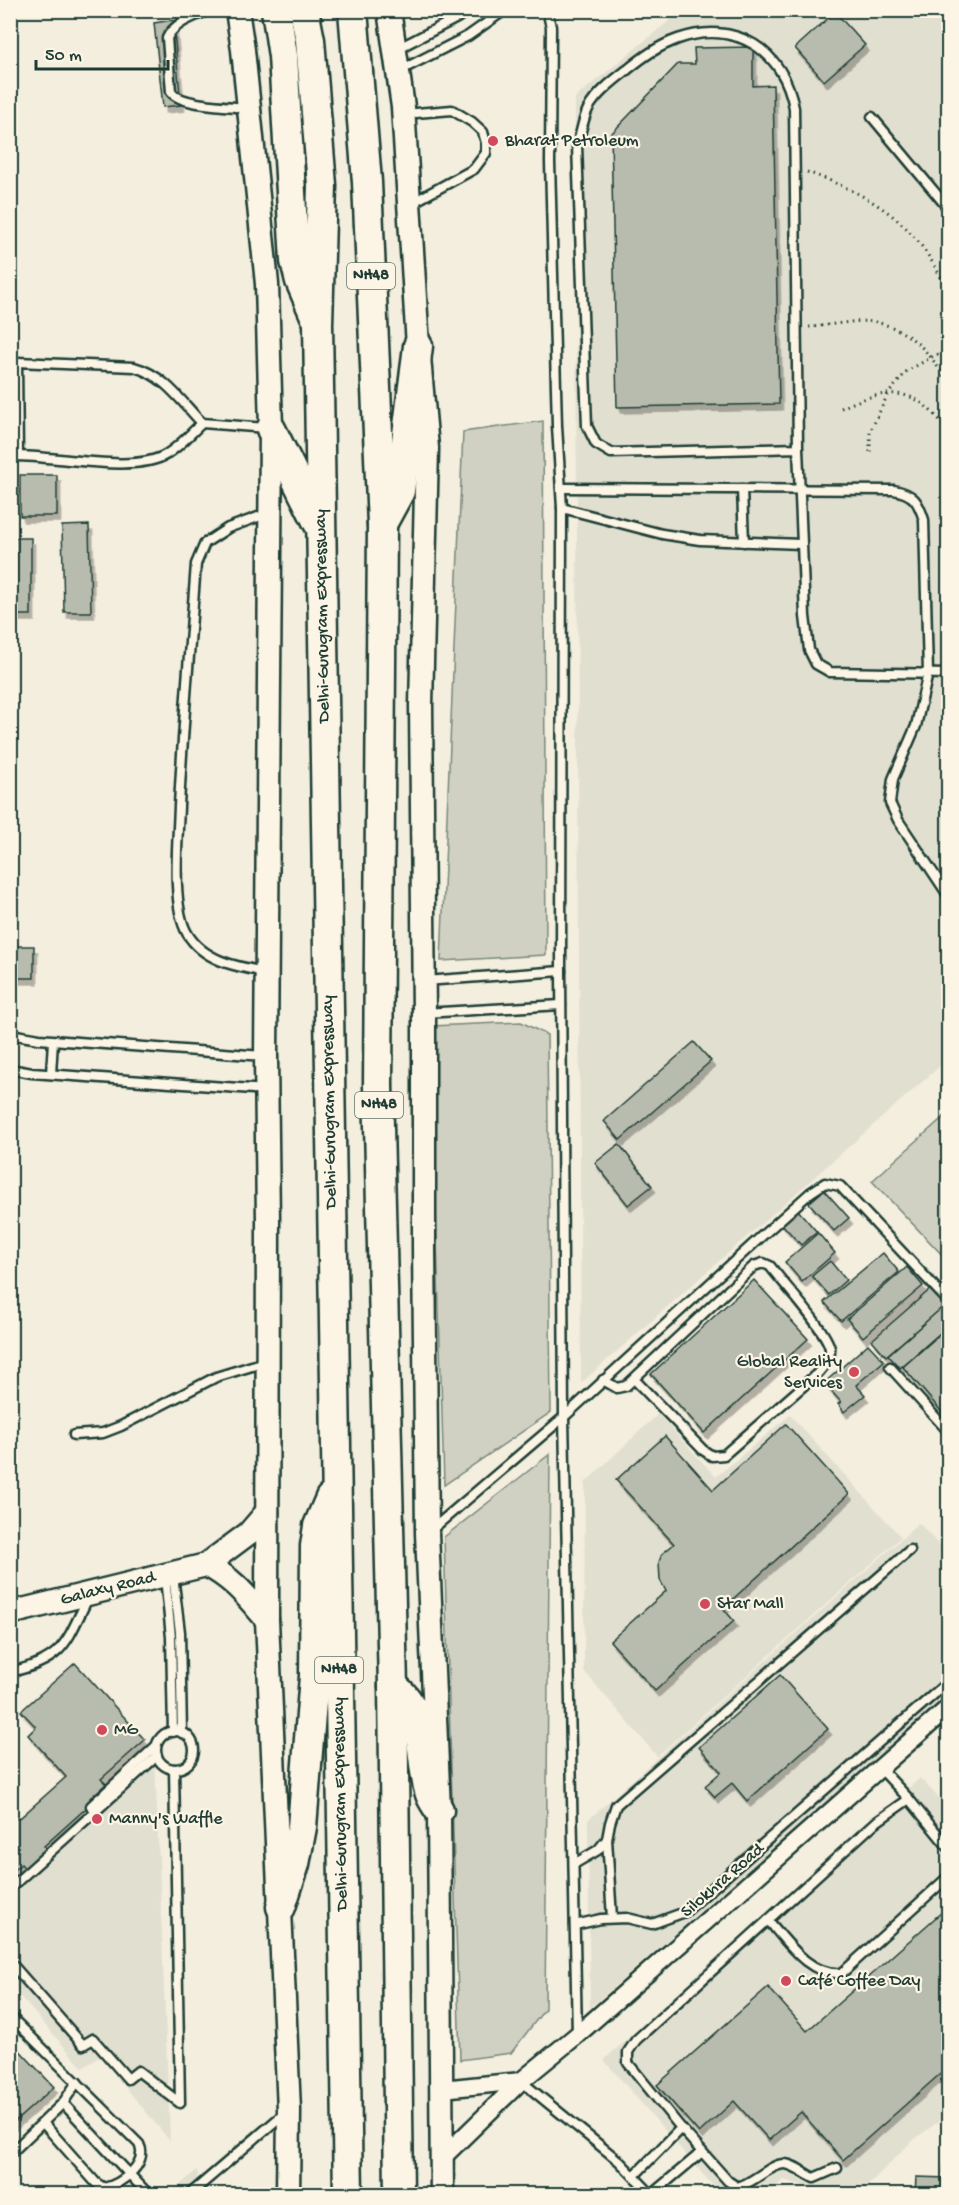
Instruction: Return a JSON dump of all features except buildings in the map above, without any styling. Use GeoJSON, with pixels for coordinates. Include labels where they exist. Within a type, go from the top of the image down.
{"type":"FeatureCollection","features":[{"type":"Feature","properties":{"kind":"highway"},"geometry":{"type":"LineString","coordinates":[[276,10],[285,77],[295,261],[300,281],[318,324]]}},
{"type":"Feature","properties":{"kind":"highway","name":"NH48"},"geometry":{"type":"LineString","coordinates":[[354,19],[367,182],[382,525],[378,1086],[393,1686],[399,2194]]}},
{"type":"Feature","properties":{"kind":"highway","name":"Delhi-Gurugram Expressway"},"geometry":{"type":"LineString","coordinates":[[306,22],[322,185],[318,324],[348,2194]]}},
{"type":"Feature","properties":{"kind":"highway"},"geometry":{"type":"LineString","coordinates":[[382,525],[400,491],[418,346]]}},
{"type":"Feature","properties":{"kind":"highway"},"geometry":{"type":"LineString","coordinates":[[271,429],[322,530]]}},
{"type":"Feature","properties":{"kind":"highway"},"geometry":{"type":"LineString","coordinates":[[281,1907],[295,1864],[302,1827],[314,1676],[315,1546],[318,1526],[336,1484]]}},
{"type":"Feature","properties":{"kind":"highway"},"geometry":{"type":"LineString","coordinates":[[393,1686],[405,1695],[418,1719],[430,1794],[439,1810]]}},
{"type":"Feature","properties":{"kind":"main road"},"geometry":{"type":"LineString","coordinates":[[237,10],[267,284],[271,429],[266,1056],[267,1620],[289,2109],[288,2194]]}},
{"type":"Feature","properties":{"kind":"main road"},"geometry":{"type":"LineString","coordinates":[[389,10],[404,114],[418,346],[427,448],[421,706],[424,981],[423,1247],[427,1533],[439,1810],[442,2194]]}},
{"type":"Feature","properties":{"kind":"main road","name":"Galaxy Road"},"geometry":{"type":"LineString","coordinates":[[10,1613],[206,1566],[249,1533],[267,1512]]}},
{"type":"Feature","properties":{"kind":"main road"},"geometry":{"type":"LineString","coordinates":[[206,1566],[221,1572],[237,1584],[267,1620]]}},
{"type":"Feature","properties":{"kind":"street","name":"Silokhra Road"},"geometry":{"type":"LineString","coordinates":[[442,2158],[521,2081],[577,2035],[948,1708]]}},
{"type":"Feature","properties":{"kind":"street"},"geometry":{"type":"LineString","coordinates":[[442,2089],[521,2081]]}},
{"type":"Feature","properties":{"kind":"lane"},"geometry":{"type":"LineString","coordinates":[[209,10],[178,24],[170,30],[166,38],[171,92],[176,97],[191,102],[249,108]]}},
{"type":"Feature","properties":{"kind":"lane"},"geometry":{"type":"LineString","coordinates":[[396,61],[468,10]]}},
{"type":"Feature","properties":{"kind":"lane"},"geometry":{"type":"LineString","coordinates":[[396,61],[468,36],[505,10]]}},
{"type":"Feature","properties":{"kind":"lane"},"geometry":{"type":"LineString","coordinates":[[548,10],[551,27],[550,162],[557,426],[562,508],[561,1005],[564,1418],[577,2035]]}},
{"type":"Feature","properties":{"kind":"lane"},"geometry":{"type":"LineString","coordinates":[[798,448],[611,453],[596,444],[587,426],[578,145],[588,109],[612,82],[651,51],[679,39],[707,33],[739,37],[760,47],[780,67],[791,88],[794,108],[799,490],[809,650],[816,664],[830,672],[948,674]]}},
{"type":"Feature","properties":{"kind":"lane"},"geometry":{"type":"LineString","coordinates":[[404,114],[452,110],[483,132],[486,143],[486,153],[474,169],[409,204]]}},
{"type":"Feature","properties":{"kind":"lane"},"geometry":{"type":"LineString","coordinates":[[872,117],[948,208]]}},
{"type":"Feature","properties":{"kind":"lane"},"geometry":{"type":"LineString","coordinates":[[202,423],[166,455],[143,462],[99,462],[14,456],[14,361],[134,367],[150,371],[166,383],[202,423],[271,429]]}},
{"type":"Feature","properties":{"kind":"lane"},"geometry":{"type":"LineString","coordinates":[[561,488],[894,490],[908,493],[919,505],[924,520],[928,673],[916,726],[893,779],[890,803],[898,820],[948,895]]}},
{"type":"Feature","properties":{"kind":"lane"},"geometry":{"type":"LineString","coordinates":[[742,489],[744,542]]}},
{"type":"Feature","properties":{"kind":"lane"},"geometry":{"type":"LineString","coordinates":[[562,508],[617,520],[662,534],[700,540],[801,544]]}},
{"type":"Feature","properties":{"kind":"lane"},"geometry":{"type":"LineString","coordinates":[[268,972],[237,967],[199,949],[186,932],[180,910],[176,868],[182,743],[196,564],[205,543],[228,528],[270,513]]}},
{"type":"Feature","properties":{"kind":"lane"},"geometry":{"type":"LineString","coordinates":[[424,981],[561,971]]}},
{"type":"Feature","properties":{"kind":"lane"},"geometry":{"type":"LineString","coordinates":[[424,1013],[561,1005]]}},
{"type":"Feature","properties":{"kind":"lane"},"geometry":{"type":"LineString","coordinates":[[10,1034],[52,1041],[266,1056]]}},
{"type":"Feature","properties":{"kind":"lane"},"geometry":{"type":"LineString","coordinates":[[51,1074],[52,1041]]}},
{"type":"Feature","properties":{"kind":"lane"},"geometry":{"type":"LineString","coordinates":[[10,1069],[266,1090]]}},
{"type":"Feature","properties":{"kind":"lane"},"geometry":{"type":"LineString","coordinates":[[427,1533],[564,1418],[810,1193],[825,1183],[840,1186],[948,1301]]}},
{"type":"Feature","properties":{"kind":"lane"},"geometry":{"type":"LineString","coordinates":[[603,1380],[617,1388],[626,1386],[754,1266],[763,1263],[770,1266],[824,1335],[830,1348],[828,1361],[818,1373],[724,1455],[712,1456],[703,1450],[634,1379]]}},
{"type":"Feature","properties":{"kind":"lane"},"geometry":{"type":"LineString","coordinates":[[74,1434],[103,1433],[216,1377],[268,1361]]}},
{"type":"Feature","properties":{"kind":"lane"},"geometry":{"type":"LineString","coordinates":[[890,1367],[948,1431]]}},
{"type":"Feature","properties":{"kind":"lane"},"geometry":{"type":"LineString","coordinates":[[612,1918],[607,1839],[616,1805],[910,1550]]}},
{"type":"Feature","properties":{"kind":"lane"},"geometry":{"type":"LineString","coordinates":[[169,1574],[180,1632],[178,1732]]}},
{"type":"Feature","properties":{"kind":"lane"},"geometry":{"type":"LineString","coordinates":[[10,1672],[33,1667],[49,1659],[63,1647],[91,1593]]}},
{"type":"Feature","properties":{"kind":"lane"},"geometry":{"type":"LineString","coordinates":[[575,1925],[612,1918],[627,1918],[652,1924],[685,1912],[948,1682]]}},
{"type":"Feature","properties":{"kind":"lane"},"geometry":{"type":"LineString","coordinates":[[10,1888],[157,1751],[164,1735],[178,1732],[192,1741],[193,1754],[186,1765],[174,1769],[164,1765],[157,1751]]}},
{"type":"Feature","properties":{"kind":"lane"},"geometry":{"type":"LineString","coordinates":[[91,1806],[157,1751]]}},
{"type":"Feature","properties":{"kind":"lane"},"geometry":{"type":"LineString","coordinates":[[880,1768],[948,1847]]}},
{"type":"Feature","properties":{"kind":"lane"},"geometry":{"type":"LineString","coordinates":[[10,1962],[83,2045],[93,2039],[128,2079],[138,2070],[180,2103],[174,1769]]}},
{"type":"Feature","properties":{"kind":"lane"},"geometry":{"type":"LineString","coordinates":[[837,2168],[814,2178],[784,2164],[747,2185],[737,2187],[728,2181],[702,2152],[628,2063],[628,2052],[636,2040],[875,1823],[909,1799]]}},
{"type":"Feature","properties":{"kind":"lane"},"geometry":{"type":"LineString","coordinates":[[574,1864],[598,1850],[607,1839]]}},
{"type":"Feature","properties":{"kind":"lane"},"geometry":{"type":"LineString","coordinates":[[768,1920],[811,1967],[830,1974],[842,1973],[948,1877]]}},
{"type":"Feature","properties":{"kind":"lane"},"geometry":{"type":"LineString","coordinates":[[10,2016],[139,2144],[142,2151],[141,2158],[130,2173],[114,2185],[104,2188],[96,2183],[44,2124]]}},
{"type":"Feature","properties":{"kind":"lane"},"geometry":{"type":"LineString","coordinates":[[521,2081],[619,2161],[651,2194],[702,2152]]}},
{"type":"Feature","properties":{"kind":"lane"},"geometry":{"type":"LineString","coordinates":[[10,2154],[44,2124],[63,2103],[77,2082]]}},
{"type":"Feature","properties":{"kind":"lane"},"geometry":{"type":"LineString","coordinates":[[63,2103],[148,2194]]}},
{"type":"Feature","properties":{"kind":"lane"},"geometry":{"type":"LineString","coordinates":[[190,2194],[289,2109]]}},
{"type":"Feature","properties":{"kind":"lane"},"geometry":{"type":"LineString","coordinates":[[634,2176],[681,2128]]}},
{"type":"Feature","properties":{"kind":"path"},"geometry":{"type":"LineString","coordinates":[[795,168],[835,182],[880,207],[910,232],[932,261],[948,290]]}},
{"type":"Feature","properties":{"kind":"path"},"geometry":{"type":"LineString","coordinates":[[797,328],[873,322],[900,331],[932,357],[948,384]]}},
{"type":"Feature","properties":{"kind":"path"},"geometry":{"type":"LineString","coordinates":[[870,452],[870,432],[888,394],[908,371],[948,350]]}},
{"type":"Feature","properties":{"kind":"path"},"geometry":{"type":"LineString","coordinates":[[841,408],[870,396],[888,394],[916,400],[948,428]]}},
{"type":"Feature","properties":{"kind":"shaded area"},"geometry":{"type":"Polygon","coordinates":[[[681,11],[948,11],[948,1059],[581,1383],[575,98],[681,11]]]}},
{"type":"Feature","properties":{"kind":"shaded area"},"geometry":{"type":"Polygon","coordinates":[[[543,421],[546,955],[441,961],[463,432],[543,421]]]}},
{"type":"Feature","properties":{"kind":"shaded area"},"geometry":{"type":"Polygon","coordinates":[[[521,1022],[547,1035],[551,1412],[444,1485],[431,1026],[521,1022]]]}},
{"type":"Feature","properties":{"kind":"shaded area"},"geometry":{"type":"Polygon","coordinates":[[[948,1113],[948,1261],[872,1181],[948,1113]]]}},
{"type":"Feature","properties":{"kind":"shaded area","name":"Star Mall"},"geometry":{"type":"Polygon","coordinates":[[[658,1414],[716,1477],[790,1415],[901,1537],[657,1756],[584,1671],[585,1483],[658,1414]]]}},
{"type":"Feature","properties":{"kind":"shaded area"},"geometry":{"type":"Polygon","coordinates":[[[550,1454],[545,2009],[511,2053],[460,2060],[444,1537],[550,1454]]]}},
{"type":"Feature","properties":{"kind":"shaded area"},"geometry":{"type":"Polygon","coordinates":[[[919,1523],[948,1555],[948,1695],[590,2008],[588,1820],[919,1523]]]}},
{"type":"Feature","properties":{"kind":"shaded area"},"geometry":{"type":"Polygon","coordinates":[[[155,1762],[170,2141],[100,2056],[83,2068],[11,1986],[10,1895],[155,1762]]]}},
{"type":"Feature","properties":{"kind":"shaded area"},"geometry":{"type":"Polygon","coordinates":[[[920,1778],[948,1808],[948,2114],[911,2142],[859,2194],[831,2194],[784,2180],[767,2194],[720,2194],[604,2060],[920,1778]]]}},
{"type":"Feature","properties":{"kind":"shaded area"},"geometry":{"type":"Polygon","coordinates":[[[197,2170],[200,2194],[170,2194],[197,2170]]]}},
{"type":"Feature","properties":{"kind":"place","name":"Bharat Petroleum"},"geometry":{"type":"Point","coordinates":[493,141]}},
{"type":"Feature","properties":{"kind":"place","name":"Global Reality Services"},"geometry":{"type":"Point","coordinates":[854,1372]}},
{"type":"Feature","properties":{"kind":"place","name":"Star Mall"},"geometry":{"type":"Point","coordinates":[705,1604]}},
{"type":"Feature","properties":{"kind":"place","name":"MG"},"geometry":{"type":"Point","coordinates":[102,1730]}},
{"type":"Feature","properties":{"kind":"place","name":"Manny's Waffle"},"geometry":{"type":"Point","coordinates":[97,1819]}},
{"type":"Feature","properties":{"kind":"place","name":"Café Coffee Day"},"geometry":{"type":"Point","coordinates":[786,1981]}}]}
